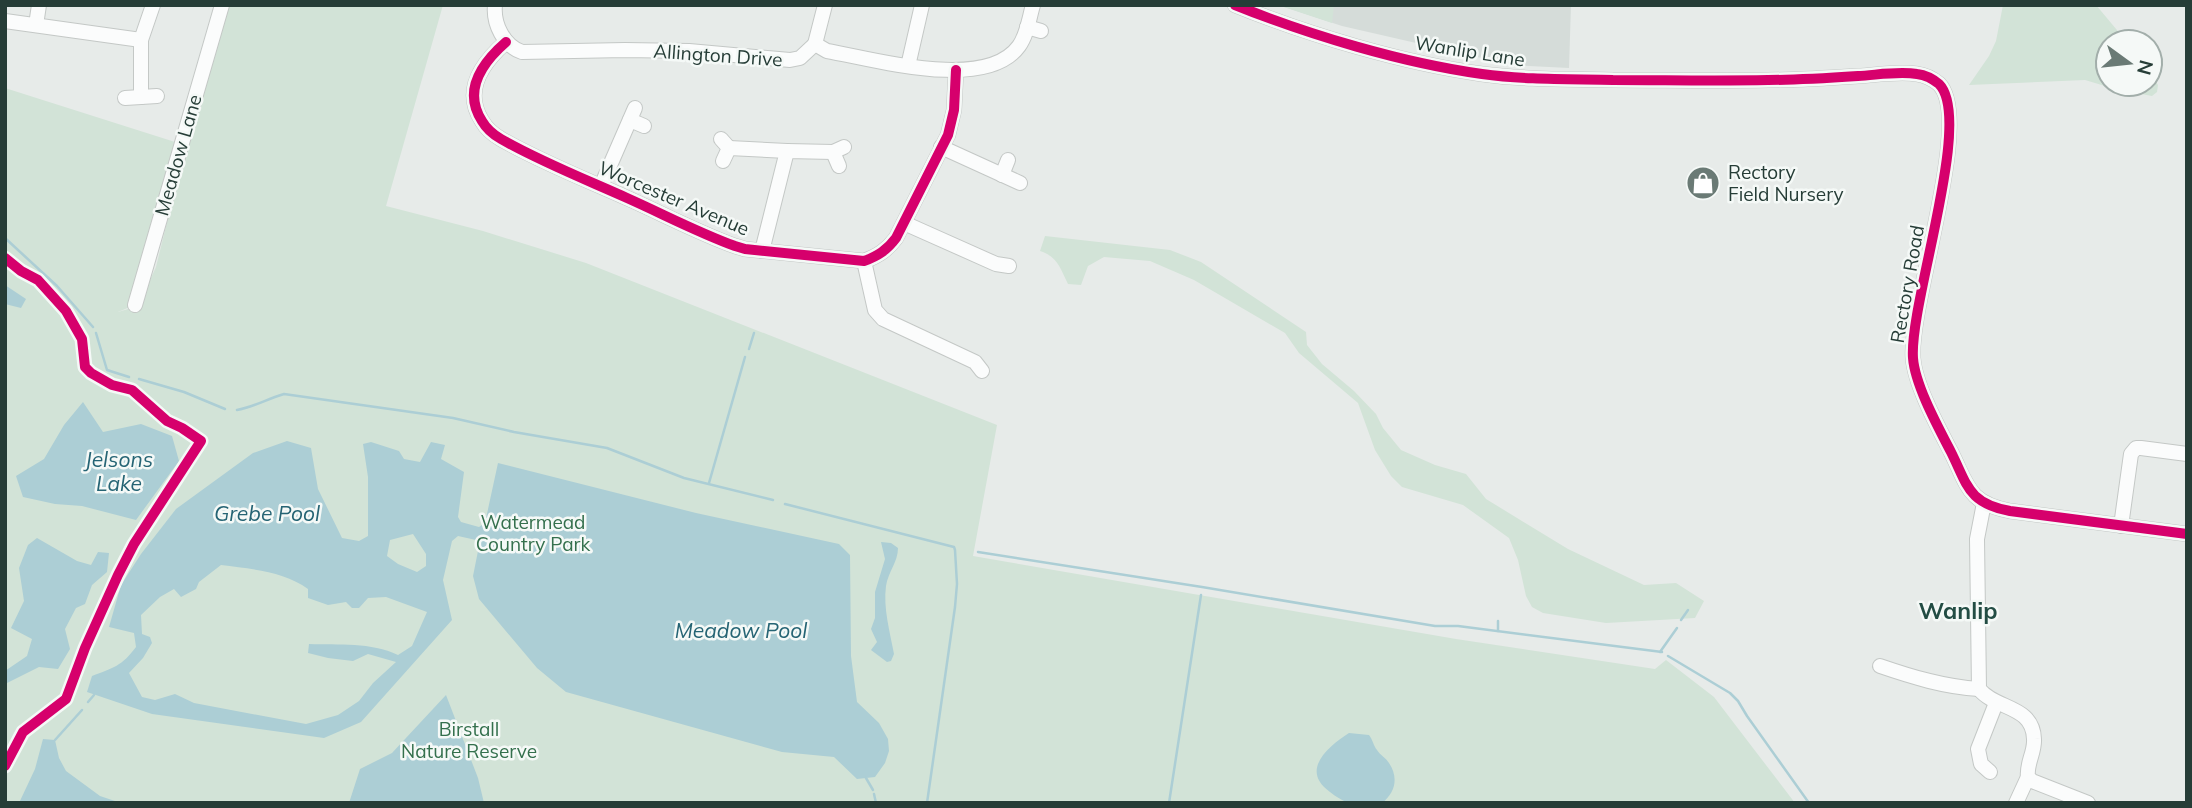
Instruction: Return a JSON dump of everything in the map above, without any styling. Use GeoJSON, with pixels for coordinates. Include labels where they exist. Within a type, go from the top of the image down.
{"type":"FeatureCollection","features":[{"type":"Feature","properties":{"kind":"street"},"geometry":{"type":"LineString","coordinates":[[36,25],[39,5]]}},
{"type":"Feature","properties":{"kind":"street"},"geometry":{"type":"LineString","coordinates":[[141,97],[141,40],[153,5]]}},
{"type":"Feature","properties":{"kind":"street","name":"Meadow Lane"},"geometry":{"type":"LineString","coordinates":[[135,305],[222,5]]}},
{"type":"Feature","properties":{"kind":"street"},"geometry":{"type":"LineString","coordinates":[[495,5],[496,20],[506,42]]}},
{"type":"Feature","properties":{"kind":"street"},"geometry":{"type":"LineString","coordinates":[[825,5],[816,44],[827,51],[956,70],[996,64],[1006,59],[1034,29],[1033,5]]}},
{"type":"Feature","properties":{"kind":"street"},"geometry":{"type":"LineString","coordinates":[[908,65],[922,5]]}},
{"type":"Feature","properties":{"kind":"street","name":"Wanlip Lane"},"geometry":{"type":"LineString","coordinates":[[1235,5],[1354,45],[1481,74],[1542,79],[1707,81]]}},
{"type":"Feature","properties":{"kind":"street"},"geometry":{"type":"LineString","coordinates":[[5,21],[141,40]]}},
{"type":"Feature","properties":{"kind":"street","name":"Allington Drive"},"geometry":{"type":"LineString","coordinates":[[506,42],[522,52],[689,51],[790,60],[800,58],[816,44]]}},
{"type":"Feature","properties":{"kind":"street","name":"Worcester Avenue"},"geometry":{"type":"LineString","coordinates":[[506,42],[479,71],[475,84],[477,113],[483,123],[501,139],[726,243],[745,249],[864,261]]}},
{"type":"Feature","properties":{"kind":"street"},"geometry":{"type":"LineString","coordinates":[[956,70],[954,110],[948,135],[897,238],[878,256],[864,261],[874,310],[883,319],[980,362]]}},
{"type":"Feature","properties":{"kind":"street","name":"Rectory Road"},"geometry":{"type":"LineString","coordinates":[[1707,81],[1807,80],[1914,73],[1925,75],[1937,82],[1945,92],[1949,104],[1950,138],[1913,337],[1913,360],[1917,380],[1947,446],[1971,491],[1984,503]]}},
{"type":"Feature","properties":{"kind":"street"},"geometry":{"type":"LineString","coordinates":[[125,98],[157,96]]}},
{"type":"Feature","properties":{"kind":"street"},"geometry":{"type":"LineString","coordinates":[[601,187],[637,118]]}},
{"type":"Feature","properties":{"kind":"street"},"geometry":{"type":"LineString","coordinates":[[941,147],[1020,183]]}},
{"type":"Feature","properties":{"kind":"street"},"geometry":{"type":"LineString","coordinates":[[724,149],[838,149],[839,166]]}},
{"type":"Feature","properties":{"kind":"street"},"geometry":{"type":"LineString","coordinates":[[762,251],[787,151]]}},
{"type":"Feature","properties":{"kind":"street"},"geometry":{"type":"LineString","coordinates":[[1002,175],[1008,160]]}},
{"type":"Feature","properties":{"kind":"street"},"geometry":{"type":"LineString","coordinates":[[904,223],[999,268]]}},
{"type":"Feature","properties":{"kind":"street"},"geometry":{"type":"LineString","coordinates":[[2121,526],[2123,500],[2133,451],[2141,448],[2187,454]]}},
{"type":"Feature","properties":{"kind":"street"},"geometry":{"type":"LineString","coordinates":[[1979,690],[1977,539],[1984,503],[2010,511],[2187,534]]}},
{"type":"Feature","properties":{"kind":"street"},"geometry":{"type":"LineString","coordinates":[[1880,666],[1908,676],[1979,690],[1996,703],[2023,714],[2033,731],[2033,748],[2028,777],[2016,803]]}},
{"type":"Feature","properties":{"kind":"street"},"geometry":{"type":"LineString","coordinates":[[1990,772],[1972,749],[1996,703]]}},
{"type":"Feature","properties":{"kind":"street"},"geometry":{"type":"LineString","coordinates":[[2028,777],[2088,803]]}},
{"type":"Feature","properties":{"kind":"shaded area"},"geometry":{"type":"Polygon","coordinates":[[[1278,5],[1571,5],[1569,68],[1512,65],[1342,26],[1278,5]]]}},
{"type":"Feature","properties":{"kind":"green space","name":"Watermead Country Park"},"geometry":{"type":"Polygon","coordinates":[[[228,5],[443,5],[386,206],[483,231],[586,263],[997,425],[973,556],[1456,639],[1655,669],[1666,660],[1714,697],[1795,803],[5,803],[5,88],[175,142],[130,307],[118,312],[138,306],[156,267],[186,145],[228,5]]]}},
{"type":"Feature","properties":{"kind":"green space"},"geometry":{"type":"Polygon","coordinates":[[[1278,5],[1334,5],[1332,23],[1278,5]]]}},
{"type":"Feature","properties":{"kind":"green space"},"geometry":{"type":"Polygon","coordinates":[[[2003,5],[2096,5],[2115,28],[2094,28],[2094,83],[2085,80],[1969,85],[1996,41],[2003,5]]]}},
{"type":"Feature","properties":{"kind":"green space"},"geometry":{"type":"Polygon","coordinates":[[[1045,236],[1170,250],[1201,262],[1306,332],[1307,345],[1322,364],[1376,414],[1383,428],[1401,450],[1435,465],[1466,474],[1486,499],[1568,549],[1644,585],[1676,583],[1704,601],[1695,618],[1606,623],[1543,613],[1532,607],[1526,596],[1518,560],[1509,538],[1463,505],[1402,487],[1391,476],[1375,450],[1358,403],[1299,353],[1285,333],[1194,280],[1150,261],[1104,257],[1088,266],[1081,285],[1068,284],[1055,260],[1040,251],[1045,236]]]}},
{"type":"Feature","properties":{"kind":"water"},"geometry":{"type":"Polygon","coordinates":[[[5,285],[26,299],[21,308],[5,304],[5,285]]]}},
{"type":"Feature","properties":{"kind":"water","name":"Jelsons Lake"},"geometry":{"type":"Polygon","coordinates":[[[83,402],[103,432],[141,424],[172,436],[179,461],[136,520],[82,506],[23,497],[16,476],[44,459],[64,425],[83,402]]]}},
{"type":"Feature","properties":{"kind":"water","name":"Meadow Pool"},"geometry":{"type":"Polygon","coordinates":[[[287,441],[311,448],[318,489],[342,538],[359,541],[368,536],[368,477],[363,444],[371,442],[399,451],[404,459],[420,462],[431,442],[445,445],[441,459],[464,472],[458,517],[461,522],[479,527],[485,523],[498,463],[696,513],[839,544],[850,555],[851,656],[857,702],[879,723],[888,739],[889,751],[885,763],[875,777],[857,779],[834,757],[782,752],[566,692],[537,668],[479,599],[473,576],[479,546],[476,540],[458,536],[452,541],[443,580],[452,620],[361,722],[324,738],[152,714],[87,692],[92,676],[117,666],[136,647],[134,633],[109,627],[121,585],[141,554],[176,509],[253,453],[287,441]],[[413,534],[390,540],[387,556],[417,572],[426,566],[426,554],[413,534]],[[221,565],[199,582],[196,589],[181,597],[174,589],[160,597],[141,615],[142,634],[150,637],[152,643],[129,673],[142,697],[155,700],[175,694],[194,703],[306,724],[338,715],[359,701],[373,683],[396,662],[368,654],[353,661],[328,658],[308,653],[309,644],[366,646],[398,655],[412,646],[427,612],[386,597],[368,598],[359,608],[352,608],[346,602],[328,605],[308,598],[308,589],[288,578],[221,565]]]}},
{"type":"Feature","properties":{"kind":"water"},"geometry":{"type":"Polygon","coordinates":[[[37,538],[77,561],[91,565],[98,552],[109,553],[107,572],[92,585],[85,604],[76,608],[65,629],[70,649],[58,669],[39,667],[5,684],[5,671],[27,656],[32,639],[11,628],[24,601],[19,568],[28,545],[37,538]]]}},
{"type":"Feature","properties":{"kind":"water"},"geometry":{"type":"Polygon","coordinates":[[[881,542],[891,543],[898,548],[885,594],[894,654],[891,661],[887,662],[871,650],[877,642],[871,629],[875,618],[875,592],[885,559],[881,542]]]}},
{"type":"Feature","properties":{"kind":"water"},"geometry":{"type":"Polygon","coordinates":[[[446,695],[478,778],[484,803],[349,803],[360,769],[392,753],[446,695]]]}},
{"type":"Feature","properties":{"kind":"water"},"geometry":{"type":"Polygon","coordinates":[[[1349,733],[1369,735],[1392,769],[1395,780],[1393,790],[1382,803],[1347,802],[1321,784],[1317,775],[1320,759],[1349,733]]]}},
{"type":"Feature","properties":{"kind":"water"},"geometry":{"type":"Polygon","coordinates":[[[43,739],[55,740],[59,758],[66,771],[100,796],[121,803],[19,803],[35,769],[43,739]]]}},
{"type":"Feature","properties":{"kind":"waterway"},"geometry":{"type":"LineString","coordinates":[[5,238],[57,286],[93,327]]}},
{"type":"Feature","properties":{"kind":"waterway"},"geometry":{"type":"LineString","coordinates":[[96,333],[107,370],[129,377]]}},
{"type":"Feature","properties":{"kind":"waterway"},"geometry":{"type":"LineString","coordinates":[[749,349],[754,333]]}},
{"type":"Feature","properties":{"kind":"waterway"},"geometry":{"type":"LineString","coordinates":[[709,483],[745,357]]}},
{"type":"Feature","properties":{"kind":"waterway"},"geometry":{"type":"LineString","coordinates":[[139,379],[184,392],[225,409]]}},
{"type":"Feature","properties":{"kind":"waterway"},"geometry":{"type":"LineString","coordinates":[[237,410],[284,394],[453,418],[607,448],[684,478],[773,500]]}},
{"type":"Feature","properties":{"kind":"waterway"},"geometry":{"type":"LineString","coordinates":[[785,504],[954,547],[957,584],[955,607],[927,803]]}},
{"type":"Feature","properties":{"kind":"waterway"},"geometry":{"type":"LineString","coordinates":[[978,552],[1435,626],[1458,626],[1662,652]]}},
{"type":"Feature","properties":{"kind":"waterway"},"geometry":{"type":"LineString","coordinates":[[1169,803],[1201,595]]}},
{"type":"Feature","properties":{"kind":"waterway"},"geometry":{"type":"LineString","coordinates":[[1681,620],[1688,610]]}},
{"type":"Feature","properties":{"kind":"waterway"},"geometry":{"type":"LineString","coordinates":[[1498,621],[1498,631]]}},
{"type":"Feature","properties":{"kind":"waterway"},"geometry":{"type":"LineString","coordinates":[[1660,652],[1677,628]]}},
{"type":"Feature","properties":{"kind":"waterway"},"geometry":{"type":"LineString","coordinates":[[1668,656],[1730,693],[1738,701],[1809,803]]}},
{"type":"Feature","properties":{"kind":"waterway"},"geometry":{"type":"LineString","coordinates":[[88,702],[94,695]]}},
{"type":"Feature","properties":{"kind":"waterway"},"geometry":{"type":"LineString","coordinates":[[55,740],[82,710]]}},
{"type":"Feature","properties":{"kind":"waterway"},"geometry":{"type":"LineString","coordinates":[[866,778],[873,790]]}},
{"type":"Feature","properties":{"kind":"waterway"},"geometry":{"type":"LineString","coordinates":[[874,794],[876,803]]}},
{"type":"Feature","properties":{"kind":"cycle path"},"geometry":{"type":"LineString","coordinates":[[1235,5],[1357,47],[1420,63],[1498,76],[1749,80],[1902,73],[1932,79],[1939,84],[1948,104],[1949,134],[1938,214],[1914,332],[1913,358],[1922,393],[1966,484],[1977,498],[1996,508],[2187,534]]}},
{"type":"Feature","properties":{"kind":"cycle path"},"geometry":{"type":"LineString","coordinates":[[506,42],[483,68],[478,77],[474,98],[476,110],[484,124],[501,139],[547,163],[735,246],[864,261],[882,252],[896,238],[948,135],[954,110],[956,70]]}},
{"type":"Feature","properties":{"kind":"cycle path"},"geometry":{"type":"LineString","coordinates":[[5,258],[38,280],[66,311],[82,339],[85,367],[91,373],[112,385],[132,390],[167,421],[201,441],[134,544],[85,648],[66,699],[23,732],[5,766]]}},
{"type":"Feature","properties":{"kind":"place","name":"Rectory Field Nursery"},"geometry":{"type":"Point","coordinates":[1703,183]}},
{"type":"Feature","properties":{"kind":"district","name":"Wanlip"},"geometry":{"type":"Point","coordinates":[1958,611]}},
{"type":"Feature","properties":{"kind":"water label","name":"Grebe Pool"},"geometry":{"type":"Point","coordinates":[267,514]}},
{"type":"Feature","properties":{"kind":"park label","name":"Birstall Nature Reserve"},"geometry":{"type":"Point","coordinates":[469,740]}}]}
